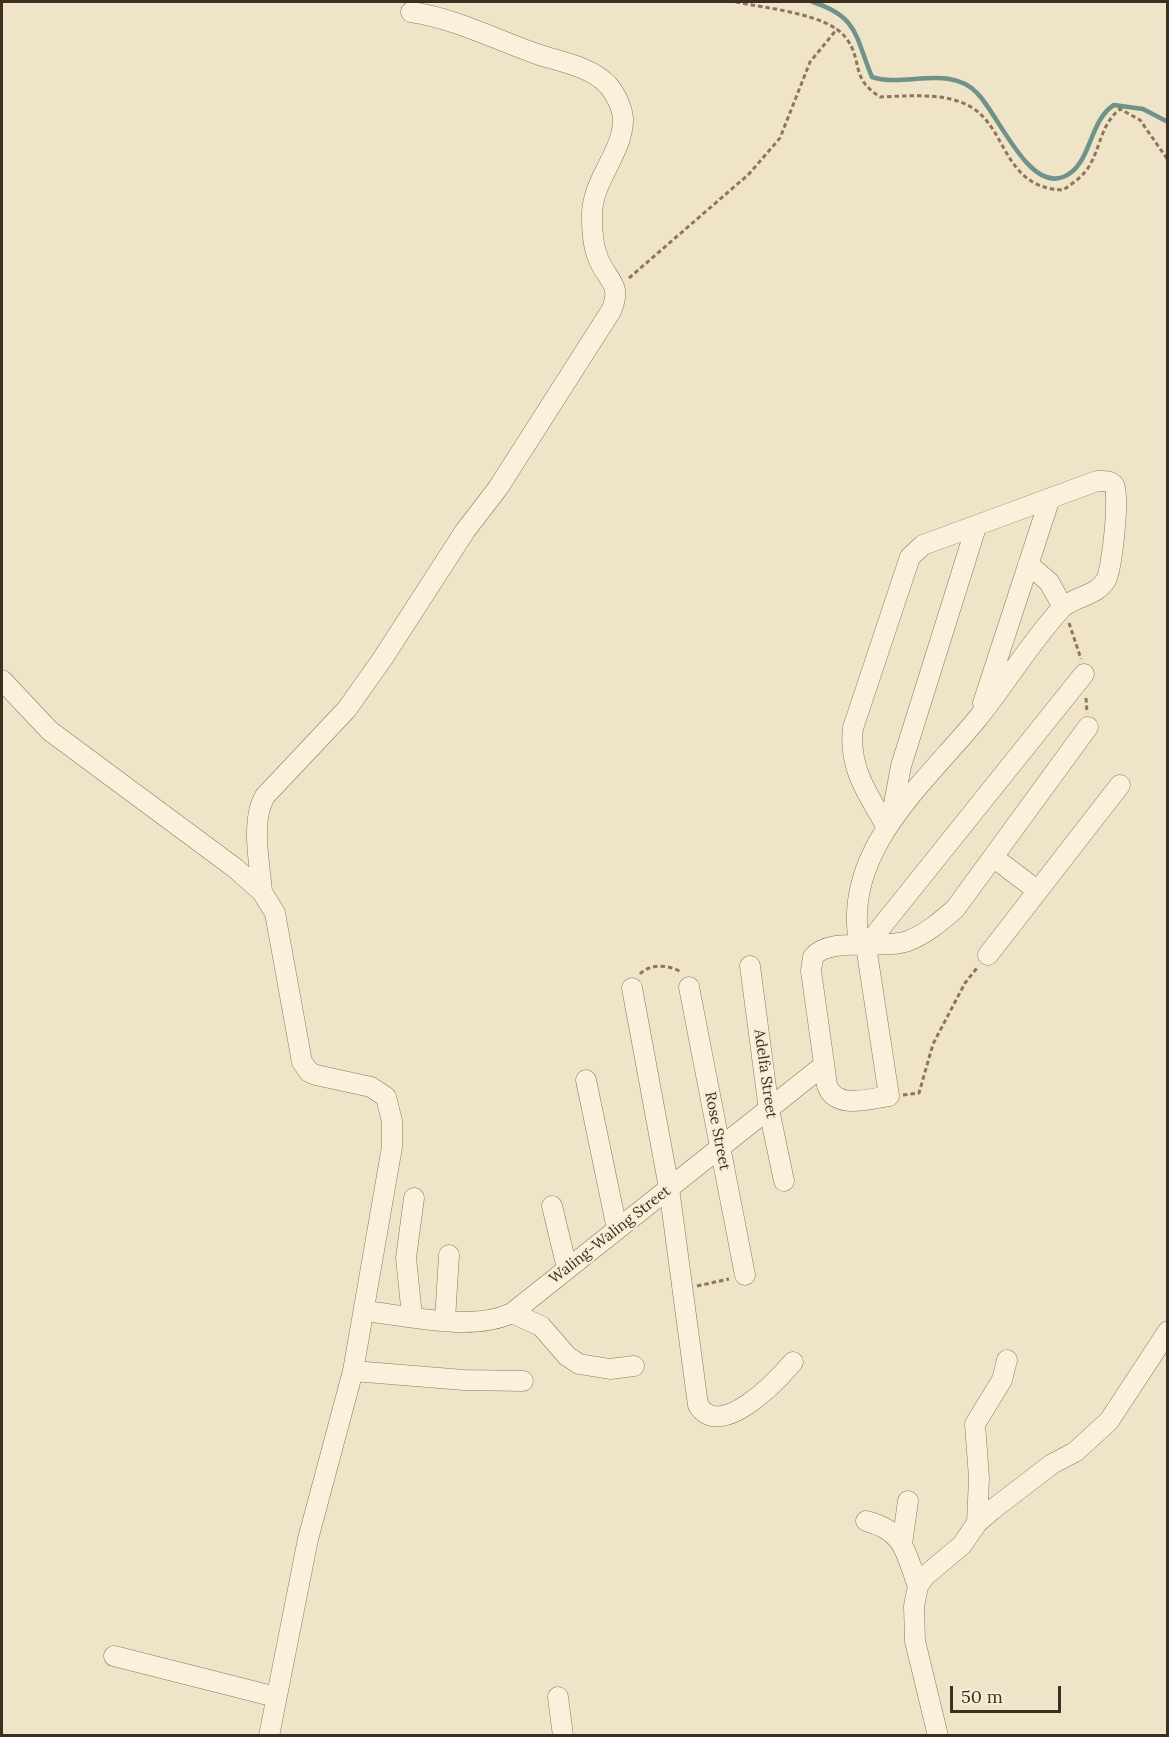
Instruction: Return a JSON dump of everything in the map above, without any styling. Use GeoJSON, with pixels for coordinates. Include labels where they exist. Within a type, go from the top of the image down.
{"type":"FeatureCollection","features":[{"type":"Feature","properties":{"kind":"street"},"geometry":{"type":"LineString","coordinates":[[262,892],[259,824],[260,810],[265,795],[347,709],[383,658],[584,354],[611,311],[616,290],[598,258],[592,218],[597,184],[619,138],[623,117],[617,98],[608,84],[572,65],[535,53],[476,28],[411,12]]}},
{"type":"Feature","properties":{"kind":"street"},"geometry":{"type":"LineString","coordinates":[[889,824],[854,763],[851,746],[853,728],[910,557],[922,545],[1097,481],[1110,482],[1115,490],[1112,556],[1106,580],[1092,593],[1063,607],[978,717],[889,824],[871,856],[857,894],[863,944],[889,1096],[844,1101],[830,1094],[811,972],[813,957],[822,950],[863,944],[908,941],[938,924],[955,909],[1088,727]]}},
{"type":"Feature","properties":{"kind":"street"},"geometry":{"type":"LineString","coordinates":[[978,717],[1050,498]]}},
{"type":"Feature","properties":{"kind":"street"},"geometry":{"type":"LineString","coordinates":[[889,824],[901,766],[976,527]]}},
{"type":"Feature","properties":{"kind":"street"},"geometry":{"type":"LineString","coordinates":[[1028,564],[1049,582],[1063,607]]}},
{"type":"Feature","properties":{"kind":"street"},"geometry":{"type":"LineString","coordinates":[[863,944],[1084,674]]}},
{"type":"Feature","properties":{"kind":"street"},"geometry":{"type":"LineString","coordinates":[[2,680],[50,731],[235,868],[262,892],[276,913],[302,1062],[309,1071],[316,1075],[371,1087],[386,1097],[390,1108],[392,1147],[365,1311],[353,1371],[308,1539],[269,1736]]}},
{"type":"Feature","properties":{"kind":"street"},"geometry":{"type":"LineString","coordinates":[[988,955],[1120,785]]}},
{"type":"Feature","properties":{"kind":"street"},"geometry":{"type":"LineString","coordinates":[[993,856],[1038,891]]}},
{"type":"Feature","properties":{"kind":"street","name":"Adelfa Street"},"geometry":{"type":"LineString","coordinates":[[750,966],[769,1110],[784,1181]]}},
{"type":"Feature","properties":{"kind":"street","name":"Rose Street"},"geometry":{"type":"LineString","coordinates":[[690,987],[745,1275]]}},
{"type":"Feature","properties":{"kind":"street"},"geometry":{"type":"LineString","coordinates":[[632,988],[669,1188],[698,1405],[703,1413],[719,1417],[745,1406],[772,1385],[793,1362]]}},
{"type":"Feature","properties":{"kind":"street","name":"Waling-Waling Street"},"geometry":{"type":"LineString","coordinates":[[365,1311],[485,1322],[512,1313],[824,1065]]}},
{"type":"Feature","properties":{"kind":"street"},"geometry":{"type":"LineString","coordinates":[[586,1080],[617,1229]]}},
{"type":"Feature","properties":{"kind":"street"},"geometry":{"type":"LineString","coordinates":[[412,1316],[406,1258],[414,1198]]}},
{"type":"Feature","properties":{"kind":"street"},"geometry":{"type":"LineString","coordinates":[[552,1206],[567,1268]]}},
{"type":"Feature","properties":{"kind":"street"},"geometry":{"type":"LineString","coordinates":[[445,1320],[449,1255]]}},
{"type":"Feature","properties":{"kind":"street"},"geometry":{"type":"LineString","coordinates":[[512,1313],[541,1326],[567,1356],[579,1364],[602,1368],[634,1366]]}},
{"type":"Feature","properties":{"kind":"street"},"geometry":{"type":"LineString","coordinates":[[938,1736],[914,1632],[914,1598],[918,1586],[925,1576],[962,1545],[977,1523],[1044,1470],[1075,1452],[1109,1421],[1167,1331]]}},
{"type":"Feature","properties":{"kind":"street"},"geometry":{"type":"LineString","coordinates":[[977,1523],[979,1478],[975,1425],[1002,1380],[1007,1360]]}},
{"type":"Feature","properties":{"kind":"street"},"geometry":{"type":"LineString","coordinates":[[353,1371],[454,1379],[523,1381]]}},
{"type":"Feature","properties":{"kind":"street"},"geometry":{"type":"LineString","coordinates":[[902,1544],[908,1501]]}},
{"type":"Feature","properties":{"kind":"street"},"geometry":{"type":"LineString","coordinates":[[866,1521],[891,1529],[902,1544],[918,1586]]}},
{"type":"Feature","properties":{"kind":"street"},"geometry":{"type":"LineString","coordinates":[[114,1656],[276,1696]]}},
{"type":"Feature","properties":{"kind":"street"},"geometry":{"type":"LineString","coordinates":[[558,1697],[563,1736]]}},
{"type":"Feature","properties":{"kind":"path"},"geometry":{"type":"LineString","coordinates":[[736,2],[804,16],[837,29],[846,38],[861,83],[880,97],[914,95],[957,101],[970,106],[981,113],[1020,171],[1037,185],[1063,190],[1076,181],[1088,168],[1103,128],[1120,109],[1140,120],[1167,160]]}},
{"type":"Feature","properties":{"kind":"path"},"geometry":{"type":"LineString","coordinates":[[616,290],[749,174],[780,138],[810,62],[820,46],[837,29]]}},
{"type":"Feature","properties":{"kind":"path"},"geometry":{"type":"LineString","coordinates":[[889,1096],[919,1093],[925,1068],[938,1034],[965,983],[988,955]]}},
{"type":"Feature","properties":{"kind":"path"},"geometry":{"type":"LineString","coordinates":[[632,988],[644,970],[659,966],[672,966],[682,973],[690,987]]}},
{"type":"Feature","properties":{"kind":"path"},"geometry":{"type":"LineString","coordinates":[[684,1289],[745,1275]]}},
{"type":"Feature","properties":{"kind":"waterway"},"geometry":{"type":"LineString","coordinates":[[813,2],[839,14],[847,22],[858,40],[872,77],[885,80],[940,78],[966,84],[985,103],[1026,162],[1050,178],[1063,177],[1080,163],[1099,121],[1114,105],[1143,109],[1168,122]]}}]}
